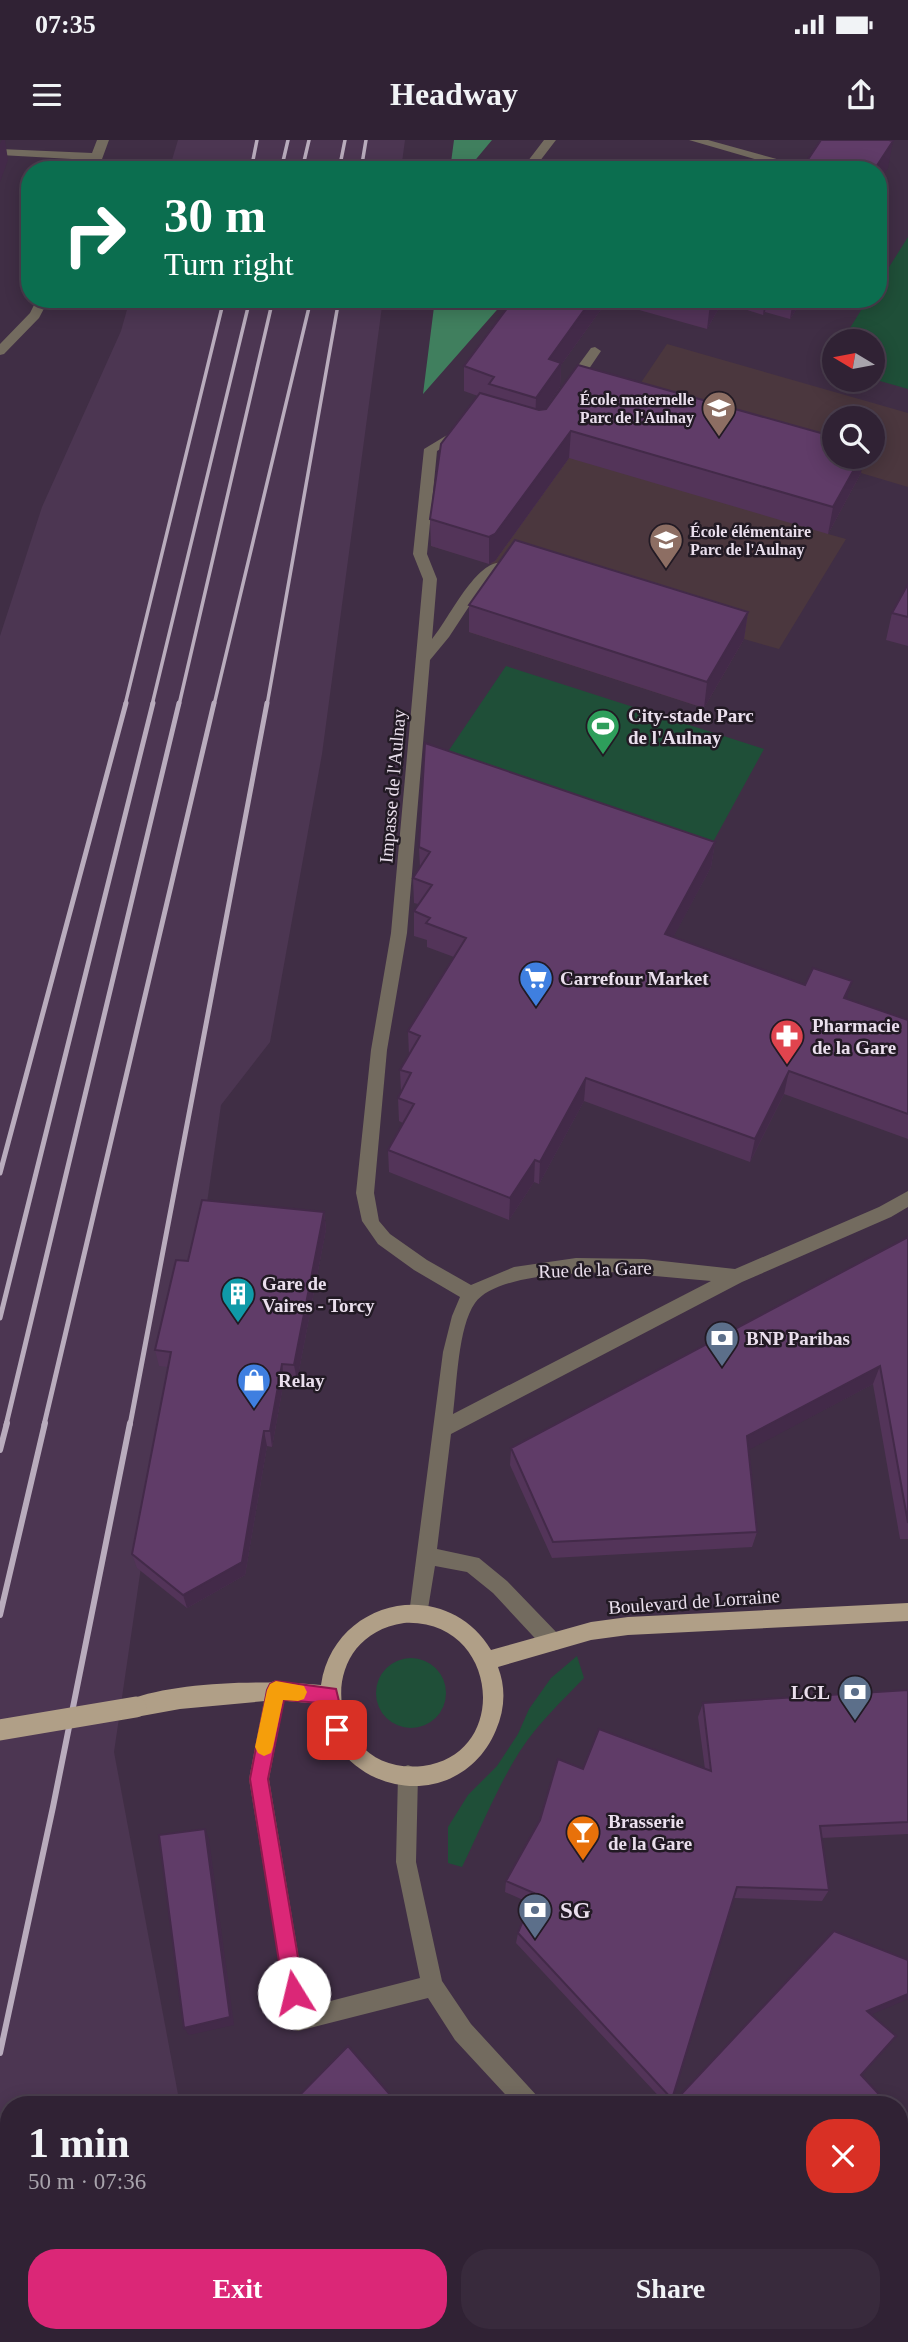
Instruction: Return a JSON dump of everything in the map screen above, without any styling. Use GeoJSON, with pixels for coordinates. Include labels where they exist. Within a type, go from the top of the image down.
{"type":"FeatureCollection","features":[{"type":"Feature","properties":{"kind":"main road","name":"Boulevard de Lorraine"},"geometry":{"type":"LineString","coordinates":[[488,1660],[591,1631],[628,1626],[908,1612]]}},
{"type":"Feature","properties":{"kind":"main road"},"geometry":{"type":"LineString","coordinates":[[419,1614],[452,1623],[472,1639],[488,1660],[494,1684],[494,1709],[485,1732],[469,1753],[449,1767],[422,1775],[394,1774],[368,1765],[350,1750],[337,1730],[329,1708],[329,1695],[337,1660],[352,1638],[374,1623],[400,1615],[419,1614]]}},
{"type":"Feature","properties":{"kind":"main road"},"geometry":{"type":"LineString","coordinates":[[0,1730],[180,1699],[276,1690],[329,1695]]}},
{"type":"Feature","properties":{"kind":"street"},"geometry":{"type":"LineString","coordinates":[[95,161],[103,140]]}},
{"type":"Feature","properties":{"kind":"street"},"geometry":{"type":"LineString","coordinates":[[534,161],[550,140]]}},
{"type":"Feature","properties":{"kind":"street"},"geometry":{"type":"LineString","coordinates":[[695,140],[777,161]]}},
{"type":"Feature","properties":{"kind":"street"},"geometry":{"type":"LineString","coordinates":[[0,152],[97,156]]}},
{"type":"Feature","properties":{"kind":"street"},"geometry":{"type":"LineString","coordinates":[[0,351],[38,308]]}},
{"type":"Feature","properties":{"kind":"street"},"geometry":{"type":"LineString","coordinates":[[563,397],[585,375],[595,351]]}},
{"type":"Feature","properties":{"kind":"street","name":"Impasse de l'Aulnay"},"geometry":{"type":"LineString","coordinates":[[471,1294],[420,1265],[375,1229],[366,1211],[365,1193],[379,1050],[398,933],[430,579],[420,554],[431,449],[460,433],[472,418]]}},
{"type":"Feature","properties":{"kind":"street"},"geometry":{"type":"LineString","coordinates":[[422,660],[444,634],[480,579],[499,566]]}},
{"type":"Feature","properties":{"kind":"street"},"geometry":{"type":"LineString","coordinates":[[442,1429],[736,1277],[885,1212],[908,1198]]}},
{"type":"Feature","properties":{"kind":"street","name":"Rue de la Gare"},"geometry":{"type":"LineString","coordinates":[[471,1294],[513,1274],[548,1268],[656,1266],[736,1277]]}},
{"type":"Feature","properties":{"kind":"street"},"geometry":{"type":"LineString","coordinates":[[419,1614],[442,1429],[459,1321],[471,1294]]}},
{"type":"Feature","properties":{"kind":"street"},"geometry":{"type":"LineString","coordinates":[[427,1556],[472,1564],[500,1587],[552,1642]]}},
{"type":"Feature","properties":{"kind":"street"},"geometry":{"type":"LineString","coordinates":[[276,1690],[259,1779],[298,2020],[433,1986]]}},
{"type":"Feature","properties":{"kind":"street"},"geometry":{"type":"LineString","coordinates":[[408,1776],[406,1862],[422,1947],[433,1986],[463,2032],[522,2096]]}},
{"type":"Feature","properties":{"kind":"shaded area"},"geometry":{"type":"Polygon","coordinates":[[[178,140],[405,140],[402,161],[172,161],[178,140]]]}},
{"type":"Feature","properties":{"kind":"shaded area"},"geometry":{"type":"Polygon","coordinates":[[[127,308],[382,308],[322,754],[270,1042],[221,1105],[205,1217],[151,1499],[114,1752],[178,2096],[0,2096],[0,636],[42,507],[121,331],[127,308]]]}},
{"type":"Feature","properties":{"kind":"shaded area","name":"École élémentaire Parc de l'Aulnay"},"geometry":{"type":"Polygon","coordinates":[[[667,344],[822,388],[822,392],[835,392],[884,406],[822,406],[822,469],[885,469],[885,406],[908,413],[908,487],[861,473],[828,534],[846,539],[779,649],[744,639],[704,708],[469,632],[499,566],[431,546],[439,486],[433,483],[474,427],[636,390],[667,344]]]}},
{"type":"Feature","properties":{"kind":"green space"},"geometry":{"type":"Polygon","coordinates":[[[454,140],[492,140],[474,161],[451,161],[454,140]]]}},
{"type":"Feature","properties":{"kind":"green space"},"geometry":{"type":"Polygon","coordinates":[[[908,237],[908,389],[886,383],[886,329],[849,329],[862,308],[887,308],[887,270],[908,237]]]}},
{"type":"Feature","properties":{"kind":"green space"},"geometry":{"type":"Polygon","coordinates":[[[434,308],[499,308],[423,394],[434,308]]]}},
{"type":"Feature","properties":{"kind":"green space","name":"City-stade Parc de l'Aulnay"},"geometry":{"type":"Polygon","coordinates":[[[506,666],[764,749],[707,853],[441,762],[506,666]]]}},
{"type":"Feature","properties":{"kind":"green space"},"geometry":{"type":"Polygon","coordinates":[[[577,1656],[584,1678],[542,1722],[520,1751],[462,1867],[448,1863],[448,1827],[468,1795],[497,1766],[518,1734],[529,1709],[551,1678],[577,1656]]]}},
{"type":"Feature","properties":{"kind":"green space"},"geometry":{"type":"Polygon","coordinates":[[[418,1658],[431,1664],[440,1673],[444,1679],[444,1707],[436,1718],[425,1726],[404,1728],[386,1718],[378,1707],[376,1686],[386,1668],[397,1660],[418,1658]]]}},
{"type":"Feature","properties":{"kind":"building"},"geometry":{"type":"Polygon","coordinates":[[[821,140],[893,141],[880,161],[807,161],[821,140]]]}},
{"type":"Feature","properties":{"kind":"building"},"geometry":{"type":"Polygon","coordinates":[[[507,308],[586,308],[549,359],[561,363],[536,398],[489,384],[494,377],[464,366],[507,308]]]}},
{"type":"Feature","properties":{"kind":"building"},"geometry":{"type":"Polygon","coordinates":[[[578,365],[822,433],[822,469],[854,469],[833,507],[571,431],[495,534],[489,537],[430,519],[441,444],[480,393],[539,410],[546,409],[578,365]]]}},
{"type":"Feature","properties":{"kind":"building"},"geometry":{"type":"Polygon","coordinates":[[[515,540],[748,612],[707,682],[469,605],[515,540]]]}},
{"type":"Feature","properties":{"kind":"building"},"geometry":{"type":"Polygon","coordinates":[[[908,584],[908,617],[892,613],[908,584]]]}},
{"type":"Feature","properties":{"kind":"building","name":"Carrefour Market"},"geometry":{"type":"Polygon","coordinates":[[[425,743],[715,842],[665,934],[805,985],[813,968],[852,981],[844,998],[908,1020],[908,1114],[789,1071],[755,1139],[586,1078],[540,1162],[535,1160],[510,1198],[388,1150],[414,1104],[398,1098],[411,1073],[400,1070],[420,1036],[408,1031],[466,938],[426,923],[430,918],[414,911],[432,885],[413,878],[430,852],[419,847],[425,743]]]}},
{"type":"Feature","properties":{"kind":"building"},"geometry":{"type":"Polygon","coordinates":[[[202,1200],[324,1212],[294,1365],[282,1364],[270,1431],[264,1431],[242,1562],[183,1595],[132,1554],[171,1352],[155,1350],[176,1260],[188,1261],[202,1200]]]}},
{"type":"Feature","properties":{"kind":"building"},"geometry":{"type":"Polygon","coordinates":[[[908,1237],[908,1523],[880,1366],[747,1436],[757,1532],[553,1542],[511,1448],[908,1237]]]}},
{"type":"Feature","properties":{"kind":"building"},"geometry":{"type":"Polygon","coordinates":[[[908,1690],[908,1822],[820,1826],[829,1890],[737,1887],[673,2096],[669,2096],[518,1933],[534,1893],[506,1881],[540,1820],[558,1759],[583,1769],[599,1729],[711,1771],[703,1703],[908,1690]]]}},
{"type":"Feature","properties":{"kind":"building"},"geometry":{"type":"Polygon","coordinates":[[[205,1829],[230,2017],[184,2028],[159,1835],[205,1829]]]}},
{"type":"Feature","properties":{"kind":"building"},"geometry":{"type":"Polygon","coordinates":[[[834,1931],[908,1960],[908,1994],[867,2011],[896,2036],[861,2075],[881,2096],[680,2096],[834,1931]]]}},
{"type":"Feature","properties":{"kind":"building"},"geometry":{"type":"Polygon","coordinates":[[[348,2046],[391,2096],[299,2096],[348,2046]]]}},
{"type":"Feature","properties":{"kind":"railway"},"geometry":{"type":"LineString","coordinates":[[253,161],[257,140]]}},
{"type":"Feature","properties":{"kind":"railway"},"geometry":{"type":"LineString","coordinates":[[283,161],[288,140]]}},
{"type":"Feature","properties":{"kind":"railway"},"geometry":{"type":"LineString","coordinates":[[304,161],[309,140]]}},
{"type":"Feature","properties":{"kind":"railway"},"geometry":{"type":"LineString","coordinates":[[341,161],[345,140]]}},
{"type":"Feature","properties":{"kind":"railway"},"geometry":{"type":"LineString","coordinates":[[362,161],[366,140]]}},
{"type":"Feature","properties":{"kind":"railway"},"geometry":{"type":"LineString","coordinates":[[125,705],[222,308]]}},
{"type":"Feature","properties":{"kind":"railway"},"geometry":{"type":"LineString","coordinates":[[152,705],[248,308]]}},
{"type":"Feature","properties":{"kind":"railway"},"geometry":{"type":"LineString","coordinates":[[179,705],[271,308]]}},
{"type":"Feature","properties":{"kind":"railway"},"geometry":{"type":"LineString","coordinates":[[214,705],[309,308]]}},
{"type":"Feature","properties":{"kind":"railway"},"geometry":{"type":"LineString","coordinates":[[267,705],[337,308]]}},
{"type":"Feature","properties":{"kind":"railway"},"geometry":{"type":"LineString","coordinates":[[0,1173],[126,703]]}},
{"type":"Feature","properties":{"kind":"railway"},"geometry":{"type":"LineString","coordinates":[[0,1318],[153,703]]}},
{"type":"Feature","properties":{"kind":"railway"},"geometry":{"type":"LineString","coordinates":[[6,1425],[179,703]]}},
{"type":"Feature","properties":{"kind":"railway"},"geometry":{"type":"LineString","coordinates":[[44,1425],[214,703]]}},
{"type":"Feature","properties":{"kind":"railway"},"geometry":{"type":"LineString","coordinates":[[130,1425],[267,703]]}},
{"type":"Feature","properties":{"kind":"railway"},"geometry":{"type":"LineString","coordinates":[[0,1450],[7,1423]]}},
{"type":"Feature","properties":{"kind":"railway"},"geometry":{"type":"LineString","coordinates":[[0,1615],[45,1423]]}},
{"type":"Feature","properties":{"kind":"railway"},"geometry":{"type":"LineString","coordinates":[[0,2053],[53,1807],[130,1423]]}},
{"type":"Feature","properties":{"kind":"slow traffic"},"geometry":{"type":"LineString","coordinates":[[264,1747],[276,1690],[298,1692]]}},
{"type":"Feature","properties":{"kind":"place","name":"École maternelle Parc de l'Aulnay"},"geometry":{"type":"Point","coordinates":[719,438]}},
{"type":"Feature","properties":{"kind":"place","name":"École élémentaire Parc de l'Aulnay"},"geometry":{"type":"Point","coordinates":[666,570]}},
{"type":"Feature","properties":{"kind":"place","name":"City-stade Parc de l'Aulnay"},"geometry":{"type":"Point","coordinates":[603,756]}},
{"type":"Feature","properties":{"kind":"place","name":"Carrefour Market"},"geometry":{"type":"Point","coordinates":[536,1008]}},
{"type":"Feature","properties":{"kind":"place","name":"Pharmacie de la Gare"},"geometry":{"type":"Point","coordinates":[787,1066]}},
{"type":"Feature","properties":{"kind":"place","name":"Gare de Vaires - Torcy"},"geometry":{"type":"Point","coordinates":[238,1324]}},
{"type":"Feature","properties":{"kind":"place","name":"BNP Paribas"},"geometry":{"type":"Point","coordinates":[722,1368]}},
{"type":"Feature","properties":{"kind":"place","name":"Relay"},"geometry":{"type":"Point","coordinates":[254,1410]}},
{"type":"Feature","properties":{"kind":"place","name":"LCL"},"geometry":{"type":"Point","coordinates":[855,1722]}},
{"type":"Feature","properties":{"kind":"place","name":"Brasserie de la Gare"},"geometry":{"type":"Point","coordinates":[583,1862]}},
{"type":"Feature","properties":{"kind":"place","name":"SG"},"geometry":{"type":"Point","coordinates":[535,1940]}},
{"type":"Feature","properties":{"kind":"route"},"geometry":{"type":"LineString","coordinates":[[294,1993],[259,1779],[276,1690],[329,1695],[329,1708],[337,1730]]}}]}
